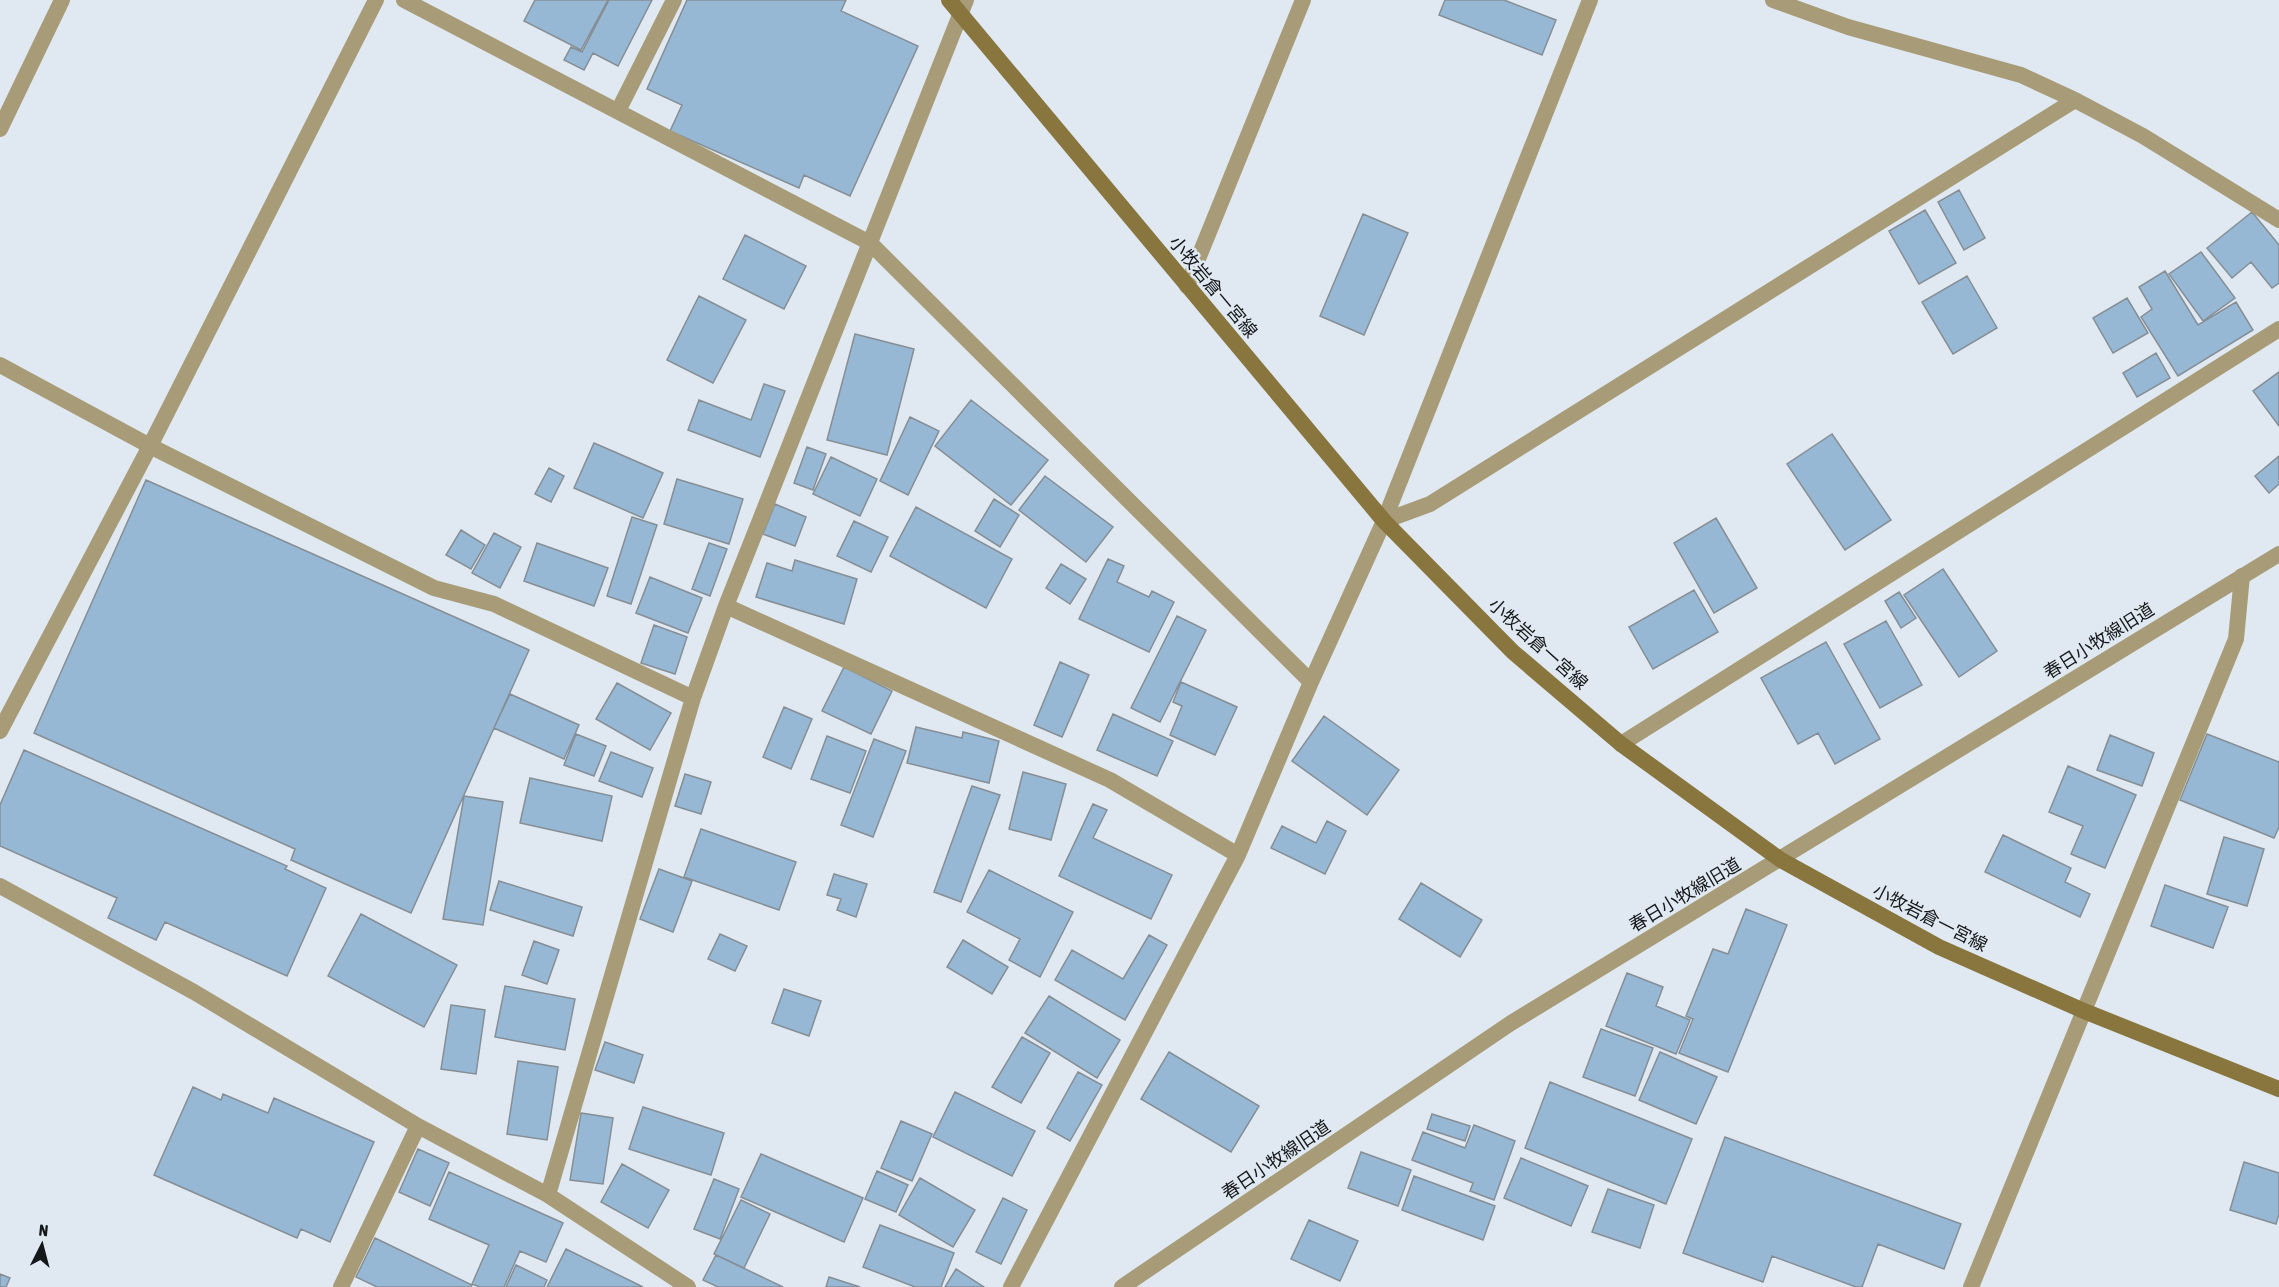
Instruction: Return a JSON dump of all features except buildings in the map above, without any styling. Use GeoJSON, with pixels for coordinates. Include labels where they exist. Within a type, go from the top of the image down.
{"type":"FeatureCollection","features":[{"type":"Feature","properties":{"kind":"main road","name":"小牧岩倉一宮線"},"geometry":{"type":"LineString","coordinates":[[949,0],[963,7],[1187,286],[1384,521],[1513,652],[1621,744],[1780,860],[1939,947],[2084,1011],[2279,1089]]}},
{"type":"Feature","properties":{"kind":"street"},"geometry":{"type":"LineString","coordinates":[[0,129],[62,0]]}},
{"type":"Feature","properties":{"kind":"street"},"geometry":{"type":"LineString","coordinates":[[0,731],[150,447],[376,0]]}},
{"type":"Feature","properties":{"kind":"street"},"geometry":{"type":"LineString","coordinates":[[404,0],[870,243],[1311,682]]}},
{"type":"Feature","properties":{"kind":"street"},"geometry":{"type":"LineString","coordinates":[[618,111],[675,0]]}},
{"type":"Feature","properties":{"kind":"street"},"geometry":{"type":"LineString","coordinates":[[1187,286],[1303,0]]}},
{"type":"Feature","properties":{"kind":"street"},"geometry":{"type":"LineString","coordinates":[[1011,1287],[1238,855],[1311,682],[1384,521],[1590,0]]}},
{"type":"Feature","properties":{"kind":"street"},"geometry":{"type":"LineString","coordinates":[[1773,0],[1848,27],[2021,75],[2143,136],[2279,220]]}},
{"type":"Feature","properties":{"kind":"street"},"geometry":{"type":"LineString","coordinates":[[548,1195],[693,698],[726,606],[963,7]]}},
{"type":"Feature","properties":{"kind":"street"},"geometry":{"type":"LineString","coordinates":[[1384,521],[1430,504],[2075,100]]}},
{"type":"Feature","properties":{"kind":"street"},"geometry":{"type":"LineString","coordinates":[[1621,744],[2279,329]]}},
{"type":"Feature","properties":{"kind":"street"},"geometry":{"type":"LineString","coordinates":[[0,365],[150,447],[434,588],[494,604],[693,698]]}},
{"type":"Feature","properties":{"kind":"street","name":"春日小牧線旧道"},"geometry":{"type":"LineString","coordinates":[[1122,1287],[1511,1023],[2279,554]]}},
{"type":"Feature","properties":{"kind":"street"},"geometry":{"type":"LineString","coordinates":[[1971,1287],[2236,639],[2242,576]]}},
{"type":"Feature","properties":{"kind":"street"},"geometry":{"type":"LineString","coordinates":[[726,606],[1110,780],[1238,855]]}},
{"type":"Feature","properties":{"kind":"street"},"geometry":{"type":"LineString","coordinates":[[0,886],[195,992],[418,1126],[548,1195],[688,1287]]}},
{"type":"Feature","properties":{"kind":"street"},"geometry":{"type":"LineString","coordinates":[[341,1287],[418,1126]]}}]}
